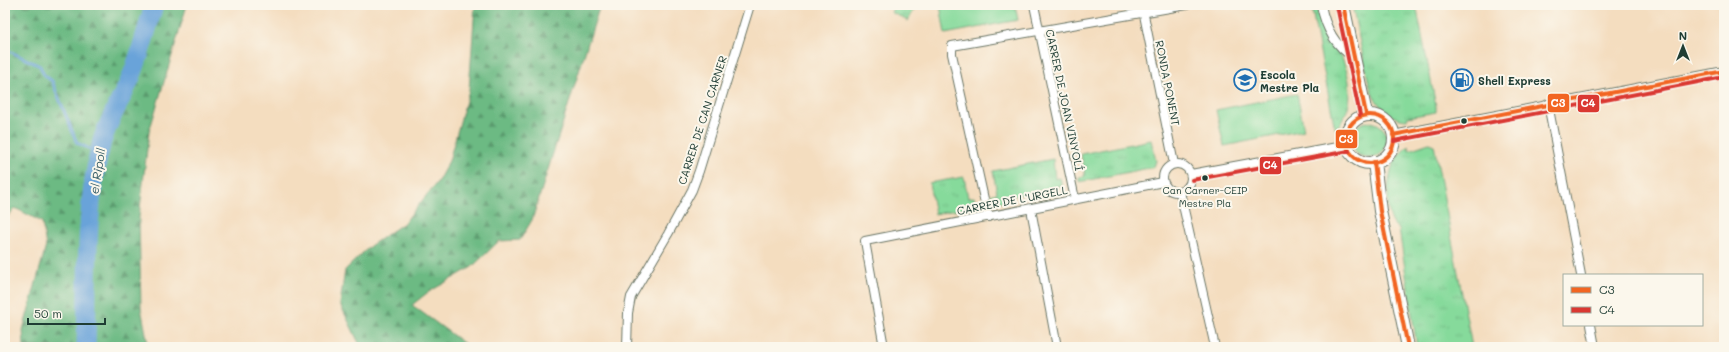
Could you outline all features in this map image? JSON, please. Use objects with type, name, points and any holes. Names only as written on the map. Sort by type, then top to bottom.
[{"type":"street","name":"CARRER DE CAN CARNER","points":[[627,347],[628,313],[631,297],[668,234],[692,190],[700,171],[750,5]]},
{"type":"street","name":"CARRER DE JOAN VINYOLÍ","points":[[1034,5],[1075,199]]},
{"type":"street","points":[[988,217],[952,54],[952,46],[1039,31],[1143,9],[1187,5]]},
{"type":"street","points":[[1321,5],[1330,31],[1345,52],[1353,58]]},
{"type":"street","points":[[1344,5],[1353,58],[1366,114]]},
{"type":"street","name":"RONDA PONENT","points":[[1143,9],[1174,164]]},
{"type":"street","points":[[1394,135],[1724,71]]},
{"type":"street","points":[[1548,104],[1581,274]]},
{"type":"street","points":[[1366,114],[1380,117],[1388,122],[1394,135],[1392,148],[1388,155],[1374,162],[1363,162],[1355,157],[1348,145],[1347,133],[1350,127],[1355,120],[1366,114]]},
{"type":"street","points":[[1191,174],[1348,145]]},
{"type":"street","points":[[1374,162],[1380,211],[1408,347]]},
{"type":"street","points":[[1174,164],[1183,165],[1191,174],[1189,185],[1180,192],[1173,192],[1169,190],[1164,182],[1164,172],[1169,166],[1174,164]]},
{"type":"street","name":"CARRER DE L'URGELL","points":[[884,347],[865,241],[1164,182]]},
{"type":"street","points":[[1180,192],[1215,347]]},
{"type":"street","points":[[1031,209],[1057,347]]},
{"type":"street","points":[[1591,326],[1595,347]]},
{"type":"green space","points":[[5,5],[187,5],[149,132],[139,217],[141,308],[148,344],[141,347],[24,347],[23,330],[46,246],[42,222],[15,208],[5,219]]},
{"type":"green space","points":[[475,5],[600,5],[532,220],[520,240],[499,241],[472,267],[427,293],[412,305],[469,347],[361,347],[340,304],[345,270],[370,246],[404,223],[438,181],[449,161],[469,90]]},
{"type":"green space","points":[[895,5],[904,5],[914,10],[908,21],[891,12]]},
{"type":"green space","points":[[940,5],[1015,5],[1018,20],[945,34]]},
{"type":"green space","points":[[1311,5],[1316,5],[1320,20],[1326,33],[1340,54],[1349,83],[1349,103],[1342,121],[1335,129]]},
{"type":"green space","points":[[1352,5],[1416,5],[1436,112],[1408,117],[1407,120],[1400,119],[1393,117],[1378,103],[1369,84]]},
{"type":"green space","points":[[1297,94],[1304,130],[1224,146],[1216,110]]},
{"type":"green space","points":[[1369,122],[1382,127],[1387,140],[1382,153],[1369,158],[1356,153],[1351,140],[1356,127]]},
{"type":"green space","points":[[1151,140],[1156,161],[1154,167],[1079,182],[1079,177],[1085,176],[1081,154]]},
{"type":"green space","points":[[1429,143],[1434,145],[1472,347],[1417,347],[1399,229],[1390,217],[1388,188],[1394,162],[1398,156],[1408,146],[1409,150]]},
{"type":"green space","points":[[1053,159],[1055,179],[1060,178],[1062,186],[1009,197],[1005,201],[992,203],[990,195],[997,193],[993,171]]},
{"type":"green space","points":[[964,177],[968,198],[974,197],[976,206],[935,214],[929,183]]},
{"type":"waterway","name":"el Ripoll","points":[[86,347],[88,244],[92,192],[96,166],[105,132],[132,75],[154,5]]},
{"type":"waterway","points":[[5,49],[40,66],[44,75],[52,81],[77,143],[99,153]]},
{"type":"transit line","name":"C3","points":[[1343,5],[1366,114]]},
{"type":"transit line","name":"C4","points":[[1337,6],[1360,115]]},
{"type":"transit line","name":"C3","points":[[1393,135],[1724,71]]},
{"type":"transit line","name":"C4","points":[[1394,141],[1724,77]]},
{"type":"transit line","name":"C3","points":[[1370,115],[1379,117],[1387,122],[1392,130],[1394,139],[1392,148],[1387,156],[1379,161],[1370,163],[1361,161],[1353,156],[1348,148],[1346,139],[1348,130],[1353,122],[1361,117],[1370,115]]},
{"type":"transit line","name":"C4","points":[[1192,180],[1349,151]]},
{"type":"transit line","name":"C3","points":[[1374,162],[1380,211],[1408,347]]},
{"type":"place","name":"Escola Mestre Pla","points":[[1245,80]]},
{"type":"place","name":"Shell Express","points":[[1462,80]]},
{"type":"place","name":"Can Carner-CEIP Mestre Pla","points":[[1205,178]]}]
